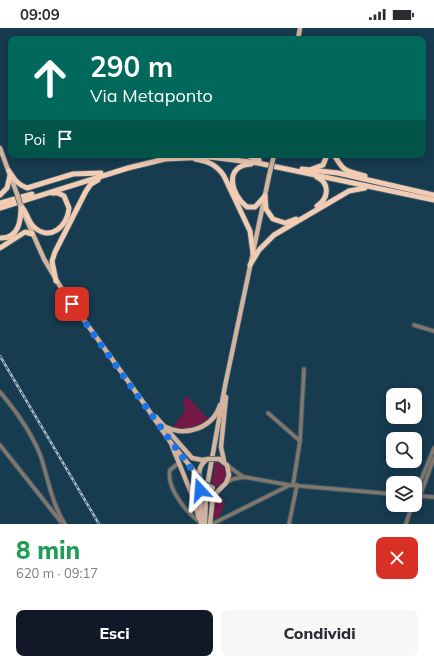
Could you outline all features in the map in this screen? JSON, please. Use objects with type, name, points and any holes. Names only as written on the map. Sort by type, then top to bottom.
[{"type":"highway","points":[[0,204],[132,164],[167,158]]},
{"type":"highway","points":[[0,209],[7,205],[109,174],[168,158]]},
{"type":"highway","points":[[181,158],[204,161],[213,165],[220,171],[250,231],[253,253]]},
{"type":"highway","points":[[220,158],[338,173],[434,195]]},
{"type":"highway","points":[[240,158],[258,162]]},
{"type":"highway","points":[[251,158],[258,162]]},
{"type":"highway","points":[[304,169],[320,167],[325,162],[326,158]]},
{"type":"highway","points":[[336,158],[344,170],[388,185]]},
{"type":"highway","points":[[258,162],[240,166],[233,175],[232,182],[238,198],[247,207],[255,207],[265,196]]},
{"type":"highway","points":[[267,163],[309,174],[434,200]]},
{"type":"highway","points":[[10,173],[16,182],[27,188],[72,174],[101,173]]},
{"type":"highway","points":[[0,195],[6,188],[10,173]]},
{"type":"highway","points":[[56,280],[52,261],[56,248],[87,188],[92,183],[109,174]]},
{"type":"highway","points":[[265,196],[266,209],[272,219],[285,223],[293,221],[319,205],[326,198],[326,185],[321,179],[309,174]]},
{"type":"highway","points":[[250,266],[258,250],[265,242],[274,236],[350,191],[372,187]]},
{"type":"highway","points":[[21,205],[32,225],[38,230],[50,233],[61,228],[66,222],[69,211],[66,198],[55,193],[34,197]]},
{"type":"highway","points":[[0,238],[9,237],[18,230],[21,217],[21,205]]},
{"type":"highway","points":[[0,248],[25,232],[32,234]]},
{"type":"main road","points":[[0,149],[32,234],[56,280],[72,304],[144,402],[171,443],[196,475],[213,488],[224,484]]},
{"type":"main road","points":[[206,524],[206,492],[225,386],[273,158]]},
{"type":"main road","points":[[164,426],[178,432],[186,432],[206,423],[217,413],[225,386]]},
{"type":"main road","points":[[221,460],[226,403],[225,386]]},
{"type":"main road","points":[[144,402],[192,458],[202,460],[221,460],[227,465],[229,475],[224,484],[213,496],[210,517],[211,524]]},
{"type":"main road","points":[[171,443],[192,495],[200,523]]},
{"type":"main road","points":[[200,523],[201,480],[199,473],[201,466],[208,459]]},
{"type":"street","points":[[414,325],[434,331]]},
{"type":"street","points":[[289,524],[300,441],[304,369]]},
{"type":"street","points":[[0,392],[19,416],[34,441],[64,524]]},
{"type":"street","points":[[268,413],[300,441]]},
{"type":"street","points":[[0,445],[64,524]]},
{"type":"street","points":[[422,482],[434,448]]},
{"type":"street","points":[[422,485],[434,458]]},
{"type":"street","points":[[179,463],[170,470],[172,486],[186,510],[200,523]]},
{"type":"street","points":[[227,465],[244,477],[293,485],[386,493]]},
{"type":"street","points":[[224,484],[233,479],[244,477]]},
{"type":"street","points":[[211,524],[293,485]]},
{"type":"street","points":[[422,496],[434,497]]},
{"type":"street","points":[[406,524],[410,512]]},
{"type":"street","points":[[210,517],[214,521],[218,521]]},
{"type":"shaded area","points":[[187,396],[208,419],[193,428],[175,428],[174,426],[186,409],[182,402]]},
{"type":"shaded area","points":[[215,462],[224,465],[228,473],[223,484],[212,486]]},
{"type":"shaded area","points":[[218,494],[224,502],[222,512],[216,519],[213,516],[214,499]]},
{"type":"railway","points":[[0,356],[99,524]]},
{"type":"route","points":[[72,304],[144,402],[171,443],[200,478],[200,490]]}]
